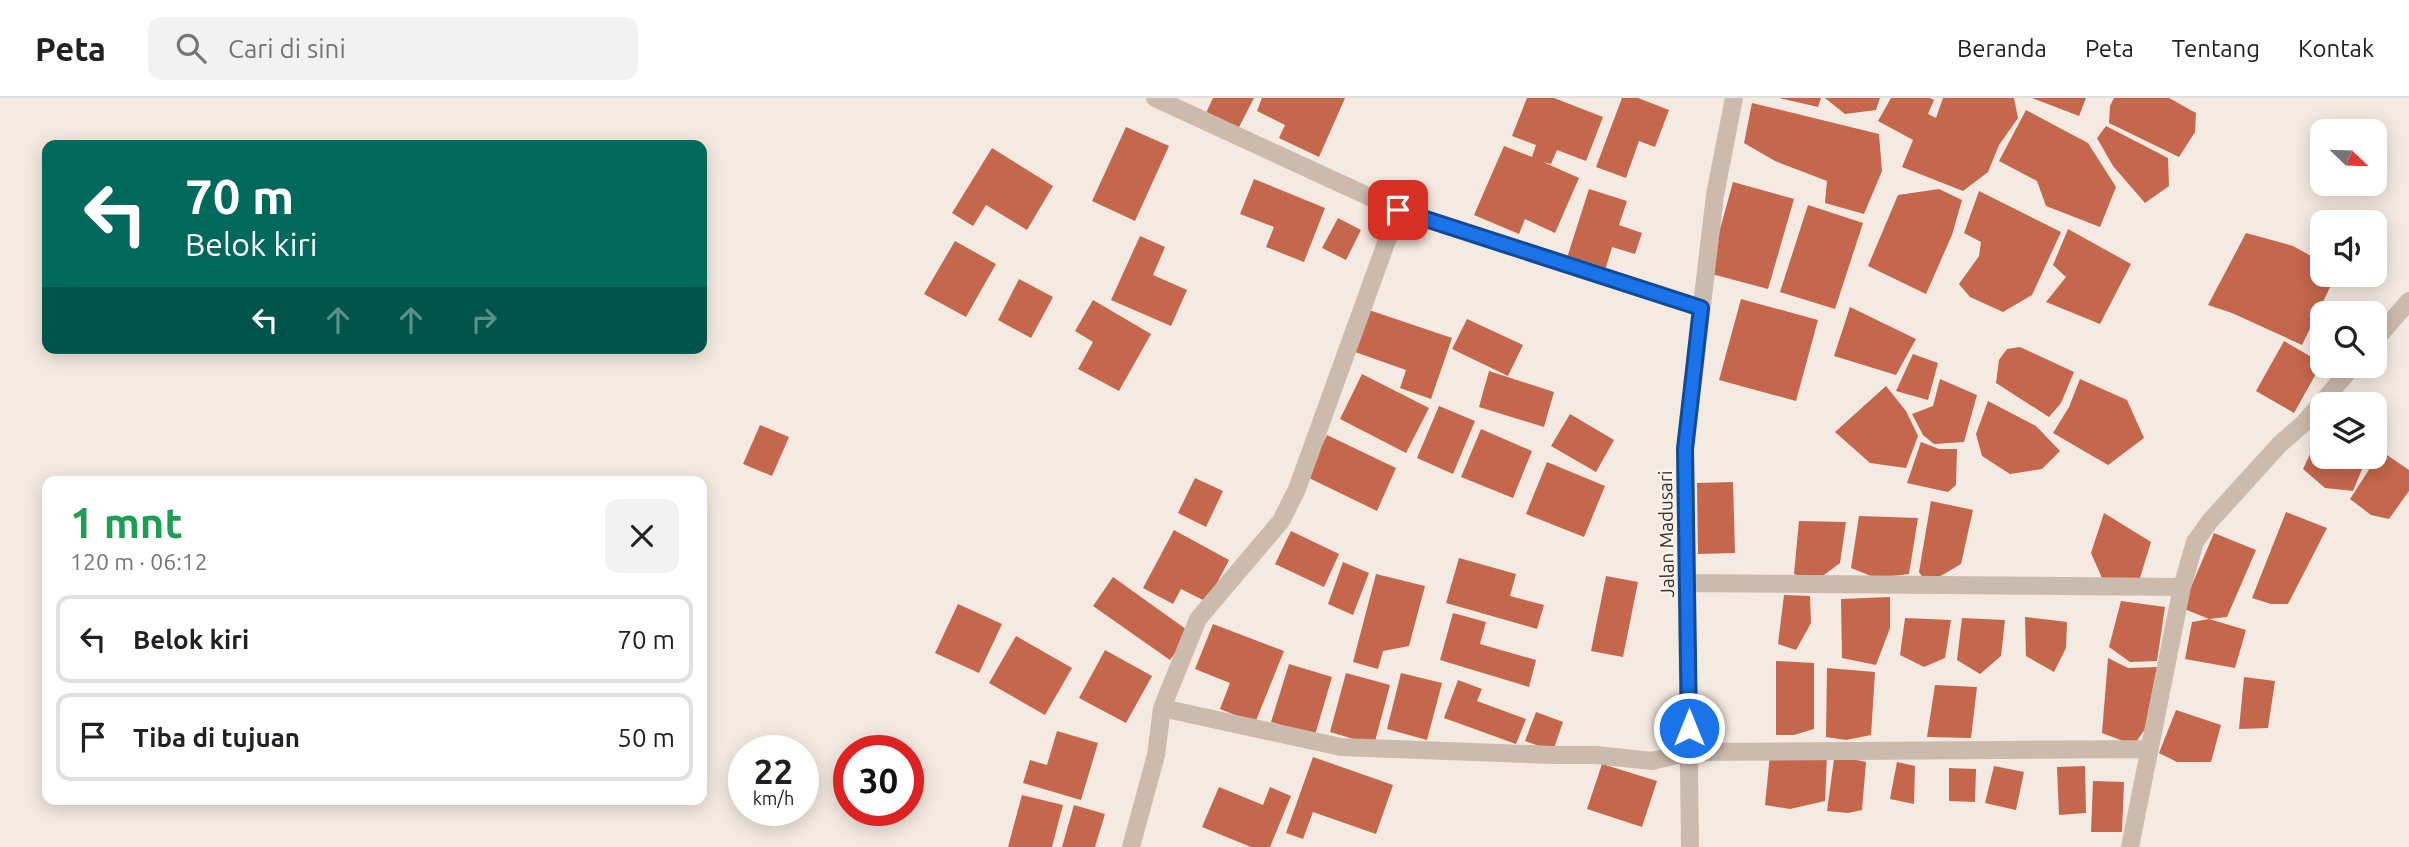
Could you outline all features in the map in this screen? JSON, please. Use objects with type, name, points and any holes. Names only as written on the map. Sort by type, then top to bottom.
[{"type":"street","points":[[1157,98],[1398,210],[1701,308]]},
{"type":"street","name":"Jalan Madusari","points":[[1690,847],[1685,449],[1715,195],[1734,98]]},
{"type":"street","points":[[1132,847],[1156,755],[1162,708],[1198,619],[1281,521],[1297,489],[1398,210]]},
{"type":"street","points":[[2387,327],[2409,301]]},
{"type":"street","points":[[2130,847],[2182,587],[2195,542],[2210,521],[2280,444],[2304,423],[2343,378]]},
{"type":"street","points":[[1688,583],[2182,587]]},
{"type":"street","points":[[1162,708],[1354,748],[1596,755],[1652,761],[1689,752],[2148,749]]},
{"type":"building","points":[[1213,98],[1254,98],[1237,131],[1205,115]]},
{"type":"building","points":[[1262,98],[1345,98],[1319,157],[1279,138],[1285,125],[1257,111]]},
{"type":"building","points":[[1527,98],[1554,98],[1603,117],[1586,161],[1557,150],[1551,164],[1543,162],[1579,178],[1555,233],[1525,219],[1519,234],[1474,215],[1504,146],[1532,157],[1536,145],[1512,136]]},
{"type":"building","points":[[1622,98],[1638,98],[1669,110],[1655,147],[1639,141],[1626,178],[1596,167]]},
{"type":"building","points":[[1779,98],[1821,98],[1818,107]]},
{"type":"building","points":[[1825,98],[1880,98],[1876,110],[1845,114]]},
{"type":"building","points":[[1891,98],[1930,98],[1934,100],[1928,114],[1936,118],[1943,98],[2014,98],[2018,118],[1999,145],[1988,172],[1963,191],[1902,167],[1913,140],[1878,121]]},
{"type":"building","points":[[2032,98],[2086,98],[2079,116]]},
{"type":"building","points":[[2114,98],[2169,98],[2196,113],[2195,132],[2179,157],[2109,123],[2110,106]]},
{"type":"building","points":[[1752,103],[1879,134],[1882,171],[1864,214],[1825,203],[1827,181],[1775,161],[1744,143]]},
{"type":"building","points":[[2026,110],[2088,143],[2116,187],[2100,227],[2046,206],[2037,181],[1999,161]]},
{"type":"building","points":[[2106,126],[2168,158],[2169,186],[2145,203],[2113,166],[2097,138]]},
{"type":"building","points":[[1126,127],[1169,146],[1135,221],[1092,201]]},
{"type":"building","points":[[992,148],[1053,186],[1027,230],[986,205],[973,226],[952,213]]},
{"type":"building","points":[[1254,179],[1325,208],[1304,262],[1266,247],[1274,227],[1240,214]]},
{"type":"building","points":[[1733,182],[1794,199],[1768,289],[1708,273]]},
{"type":"building","points":[[1589,189],[1627,201],[1619,225],[1642,233],[1635,254],[1612,247],[1604,274],[1566,261]]},
{"type":"building","points":[[1939,189],[1962,200],[1952,235],[1926,294],[1868,266],[1898,195]]},
{"type":"building","points":[[1979,191],[2061,232],[2032,295],[2003,312],[1970,297],[1959,284],[1979,256],[1981,242],[1964,233]]},
{"type":"building","points":[[1808,205],[1863,223],[1835,309],[1780,292]]},
{"type":"building","points":[[1338,218],[1361,230],[1346,260],[1322,248]]},
{"type":"building","points":[[2068,229],[2131,264],[2100,324],[2046,302],[2066,277],[2053,265]]},
{"type":"building","points":[[2246,233],[2293,246],[2310,255],[2310,287],[2330,287],[2323,301],[2310,301],[2310,329],[2302,345],[2208,305]]},
{"type":"building","points":[[1140,236],[1165,247],[1153,275],[1187,290],[1171,326],[1111,300]]},
{"type":"building","points":[[955,241],[996,264],[966,317],[924,294]]},
{"type":"building","points":[[1019,279],[1053,297],[1031,338],[998,320]]},
{"type":"building","points":[[1741,299],[1818,320],[1796,401],[1719,380]]},
{"type":"building","points":[[1093,300],[1151,334],[1119,391],[1078,369],[1093,342],[1075,331]]},
{"type":"building","points":[[1850,307],[1916,339],[1896,375],[1834,356]]},
{"type":"building","points":[[1366,309],[1452,338],[1431,399],[1400,388],[1406,370],[1352,351]]},
{"type":"building","points":[[1467,319],[1523,345],[1508,376],[1452,349]]},
{"type":"building","points":[[2284,341],[2310,356],[2310,378],[2314,378],[2294,413],[2256,391]]},
{"type":"building","points":[[2020,347],[2074,372],[2061,403],[2049,417],[1996,383],[1999,360],[2007,349]]},
{"type":"building","points":[[1913,354],[1938,363],[1928,400],[1896,391]]},
{"type":"building","points":[[1489,371],[1554,392],[1544,427],[1479,407]]},
{"type":"building","points":[[1362,374],[1429,408],[1406,453],[1340,419]]},
{"type":"building","points":[[1940,379],[1977,395],[1964,442],[1934,444],[1923,435],[1912,414],[1933,406]]},
{"type":"building","points":[[2080,379],[2127,400],[2144,438],[2108,465],[2053,433],[2069,407]]},
{"type":"building","points":[[1886,386],[1906,411],[1918,436],[1906,468],[1870,463],[1835,432]]},
{"type":"building","points":[[1988,401],[2036,426],[2060,451],[2042,469],[2010,474],[1982,456],[1976,434]]},
{"type":"building","points":[[1439,406],[1475,421],[1453,474],[1417,458]]},
{"type":"building","points":[[1570,414],[1614,440],[1596,472],[1551,446]]},
{"type":"building","points":[[760,425],[789,437],[772,476],[743,464]]},
{"type":"building","points":[[1481,429],[1532,451],[1513,498],[1461,477]]},
{"type":"building","points":[[1327,435],[1396,468],[1377,511],[1307,477]]},
{"type":"building","points":[[1921,442],[1939,449],[1957,449],[1956,485],[1948,492],[1907,483]]},
{"type":"building","points":[[2310,454],[2310,469],[2362,469],[2353,491],[2325,488],[2303,469]]},
{"type":"building","points":[[2387,455],[2409,470],[2409,491],[2389,519],[2371,515],[2350,499],[2369,469],[2387,469]]},
{"type":"building","points":[[1547,462],[1605,486],[1584,537],[1526,514]]},
{"type":"building","points":[[1195,478],[1223,491],[1206,527],[1178,513]]},
{"type":"building","points":[[1733,482],[1735,553],[1698,554],[1697,483]]},
{"type":"building","points":[[1931,501],[1973,510],[1961,564],[1927,584],[1919,572]]},
{"type":"building","points":[[2286,512],[2327,528],[2288,604],[2271,604],[2252,598]]},
{"type":"building","points":[[2104,513],[2151,542],[2139,581],[2102,578],[2091,553]]},
{"type":"building","points":[[1859,516],[1918,518],[1909,574],[1876,578],[1851,568]]},
{"type":"building","points":[[1799,521],[1846,522],[1840,563],[1816,581],[1794,574]]},
{"type":"building","points":[[1174,530],[1229,560],[1207,602],[1181,589],[1173,604],[1143,588]]},
{"type":"building","points":[[1291,531],[1339,554],[1324,587],[1275,564]]},
{"type":"building","points":[[2214,533],[2256,550],[2227,617],[2209,619],[2182,608]]},
{"type":"building","points":[[1459,558],[1516,574],[1510,596],[1544,605],[1537,629],[1446,603]]},
{"type":"building","points":[[1343,562],[1369,573],[1353,615],[1328,604]]},
{"type":"building","points":[[1376,574],[1425,586],[1409,646],[1383,651],[1378,669],[1353,662]]},
{"type":"building","points":[[1606,576],[1638,582],[1623,657],[1591,651]]},
{"type":"building","points":[[1113,577],[1190,632],[1170,660],[1093,606]]},
{"type":"building","points":[[1784,595],[1810,596],[1811,623],[1796,650],[1778,644]]},
{"type":"building","points":[[1890,597],[1890,628],[1876,665],[1842,658],[1841,599]]},
{"type":"building","points":[[2121,601],[2165,607],[2157,661],[2130,662],[2109,647]]},
{"type":"building","points":[[958,604],[1002,624],[979,673],[935,653]]},
{"type":"building","points":[[1453,613],[1486,622],[1480,644],[1536,660],[1529,687],[1440,660]]},
{"type":"building","points":[[2025,617],[2067,622],[2066,648],[2054,672],[2026,656]]},
{"type":"building","points":[[1905,618],[1951,620],[1945,658],[1924,667],[1900,655]]},
{"type":"building","points":[[1962,618],[2005,620],[2001,656],[1980,674],[1957,660]]},
{"type":"building","points":[[2209,619],[2246,630],[2235,668],[2185,659],[2192,622]]},
{"type":"building","points":[[1213,624],[1284,651],[1255,723],[1220,709],[1230,683],[1195,669]]},
{"type":"building","points":[[1016,636],[1072,668],[1045,715],[989,683]]},
{"type":"building","points":[[1105,650],[1152,676],[1126,723],[1079,698]]},
{"type":"building","points":[[2108,658],[2128,668],[2157,667],[2145,729],[2134,745],[2102,733]]},
{"type":"building","points":[[1776,661],[1814,663],[1814,729],[1794,735],[1776,735]]},
{"type":"building","points":[[1289,664],[1332,677],[1315,735],[1271,722]]},
{"type":"building","points":[[1827,668],[1875,672],[1871,735],[1846,740],[1826,737]]},
{"type":"building","points":[[1346,673],[1390,685],[1374,745],[1330,732]]},
{"type":"building","points":[[1401,673],[1442,683],[1427,740],[1387,729]]},
{"type":"building","points":[[2244,677],[2275,681],[2268,728],[2239,729]]},
{"type":"building","points":[[1458,680],[1482,689],[1477,701],[1526,719],[1516,744],[1444,718]]},
{"type":"building","points":[[1935,685],[1977,687],[1971,738],[1927,737]]},
{"type":"building","points":[[2176,710],[2221,725],[2211,762],[2177,762],[2159,753]]},
{"type":"building","points":[[1536,712],[1563,722],[1553,751],[1525,741]]},
{"type":"building","points":[[1057,731],[1098,743],[1081,800],[1023,783],[1030,760],[1047,765]]},
{"type":"building","points":[[1770,754],[1827,754],[1825,801],[1790,809],[1765,805]]},
{"type":"building","points":[[1313,757],[1393,785],[1376,834],[1313,812],[1303,839],[1286,833]]},
{"type":"building","points":[[1834,759],[1866,762],[1862,810],[1848,813],[1827,811]]},
{"type":"building","points":[[1897,762],[1915,766],[1914,804],[1890,799]]},
{"type":"building","points":[[1602,764],[1657,781],[1642,827],[1587,809]]},
{"type":"building","points":[[1994,766],[2024,772],[2016,810],[1985,803]]},
{"type":"building","points":[[2085,766],[2086,813],[2059,815],[2057,767]]},
{"type":"building","points":[[1949,768],[1976,769],[1975,802],[1949,801]]},
{"type":"building","points":[[2093,781],[2124,782],[2122,832],[2091,832]]},
{"type":"building","points":[[1219,787],[1263,805],[1270,787],[1291,796],[1270,847],[1251,847],[1202,827]]},
{"type":"building","points":[[1022,795],[1063,805],[1052,847],[1008,847]]},
{"type":"building","points":[[1074,805],[1105,814],[1095,847],[1062,847]]},
{"type":"route","points":[[1398,210],[1701,308],[1685,449],[1689,728]]}]
